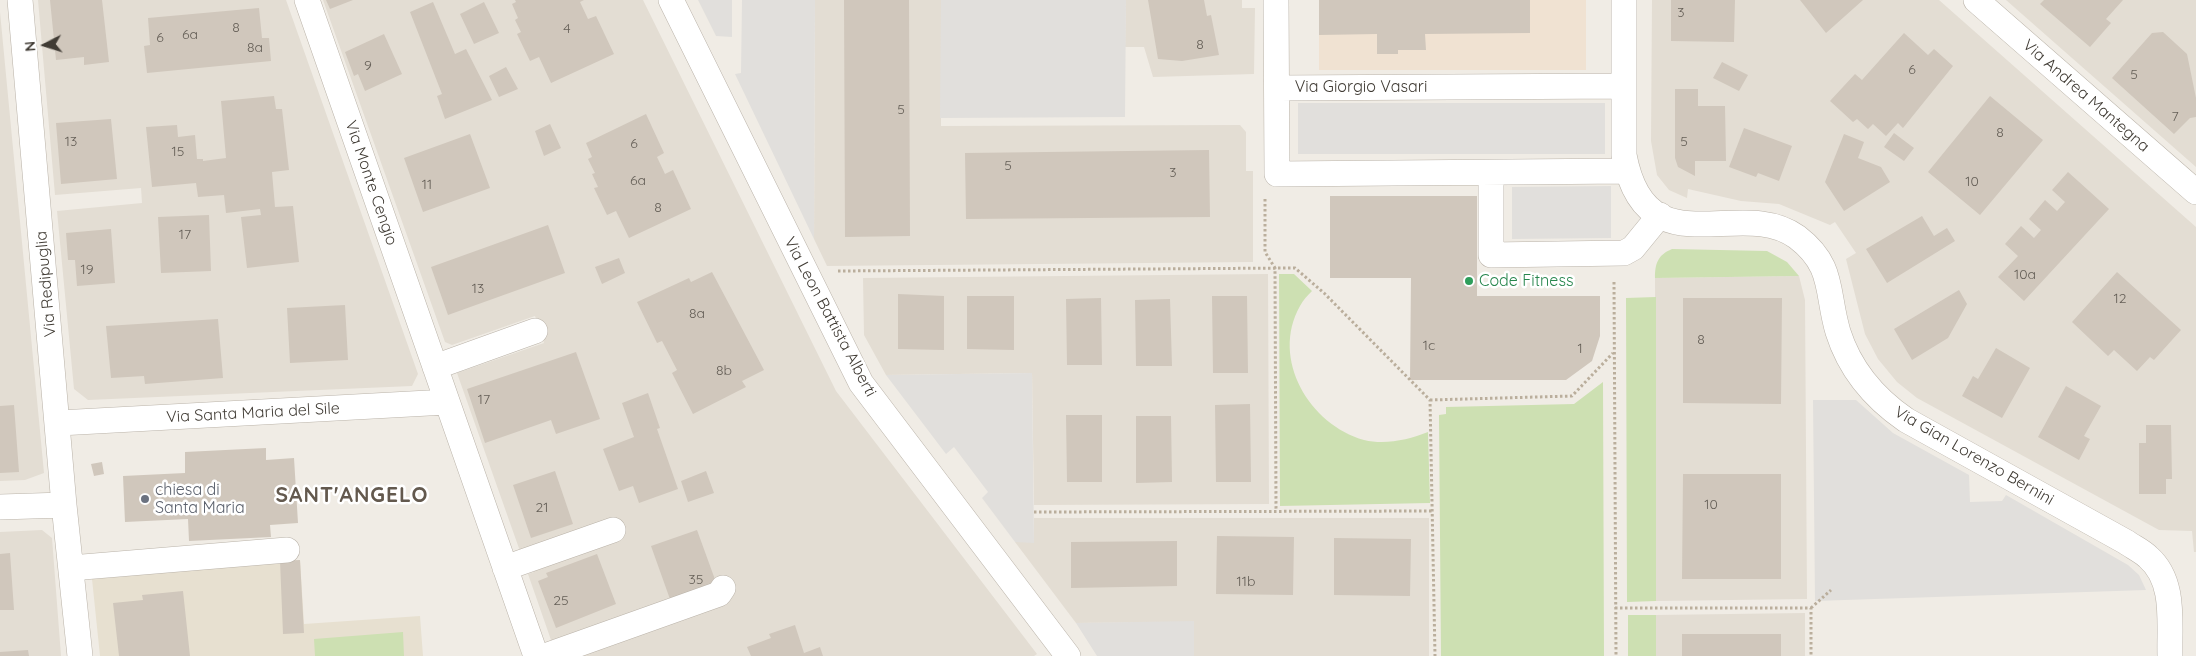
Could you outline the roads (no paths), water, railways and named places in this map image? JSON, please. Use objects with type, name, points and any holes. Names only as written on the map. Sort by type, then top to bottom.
[{"type":"street","name":"Via Redipuglia","points":[[20,0],[59,423],[64,505],[80,656]]},
{"type":"street","name":"Via Monte Cengio","points":[[307,0],[536,656]]},
{"type":"street","name":"Via Leon Battista Alberti","points":[[670,0],[861,383],[1068,656]]},
{"type":"street","points":[[1276,0],[1278,88]]},
{"type":"street","name":"Via Gian Lorenzo Bernini","points":[[1624,0],[1623,137],[1627,171],[1639,196],[1660,216],[1682,224],[1771,226],[1796,237],[1823,265],[1830,289],[1838,333],[1857,373],[1878,400],[1906,420],[2126,542],[2148,557],[2160,570],[2167,588],[2170,656]]},
{"type":"street","name":"Via Andrea Mantegna","points":[[1976,0],[2196,192]]},
{"type":"street","name":"Via Giorgio Vasari","points":[[1491,174],[1277,174],[1278,88],[1624,86]]},
{"type":"street","points":[[1627,171],[1491,174],[1491,255],[1624,253],[1633,248],[1660,216]]},
{"type":"street","points":[[435,367],[535,331]]},
{"type":"street","name":"Via Santa Maria del Sile","points":[[59,423],[447,402]]},
{"type":"street","points":[[0,507],[64,505]]},
{"type":"street","points":[[505,568],[614,530]]},
{"type":"street","points":[[71,568],[287,550]]},
{"type":"street","points":[[545,656],[719,594],[723,588]]},
{"type":"place","name":"Code Fitness","points":[[1469,281]]},
{"type":"place","name":"chiesa di Santa Maria","points":[[145,499]]},
{"type":"district","name":"SANT'ANGELO","points":[[352,496]]}]
